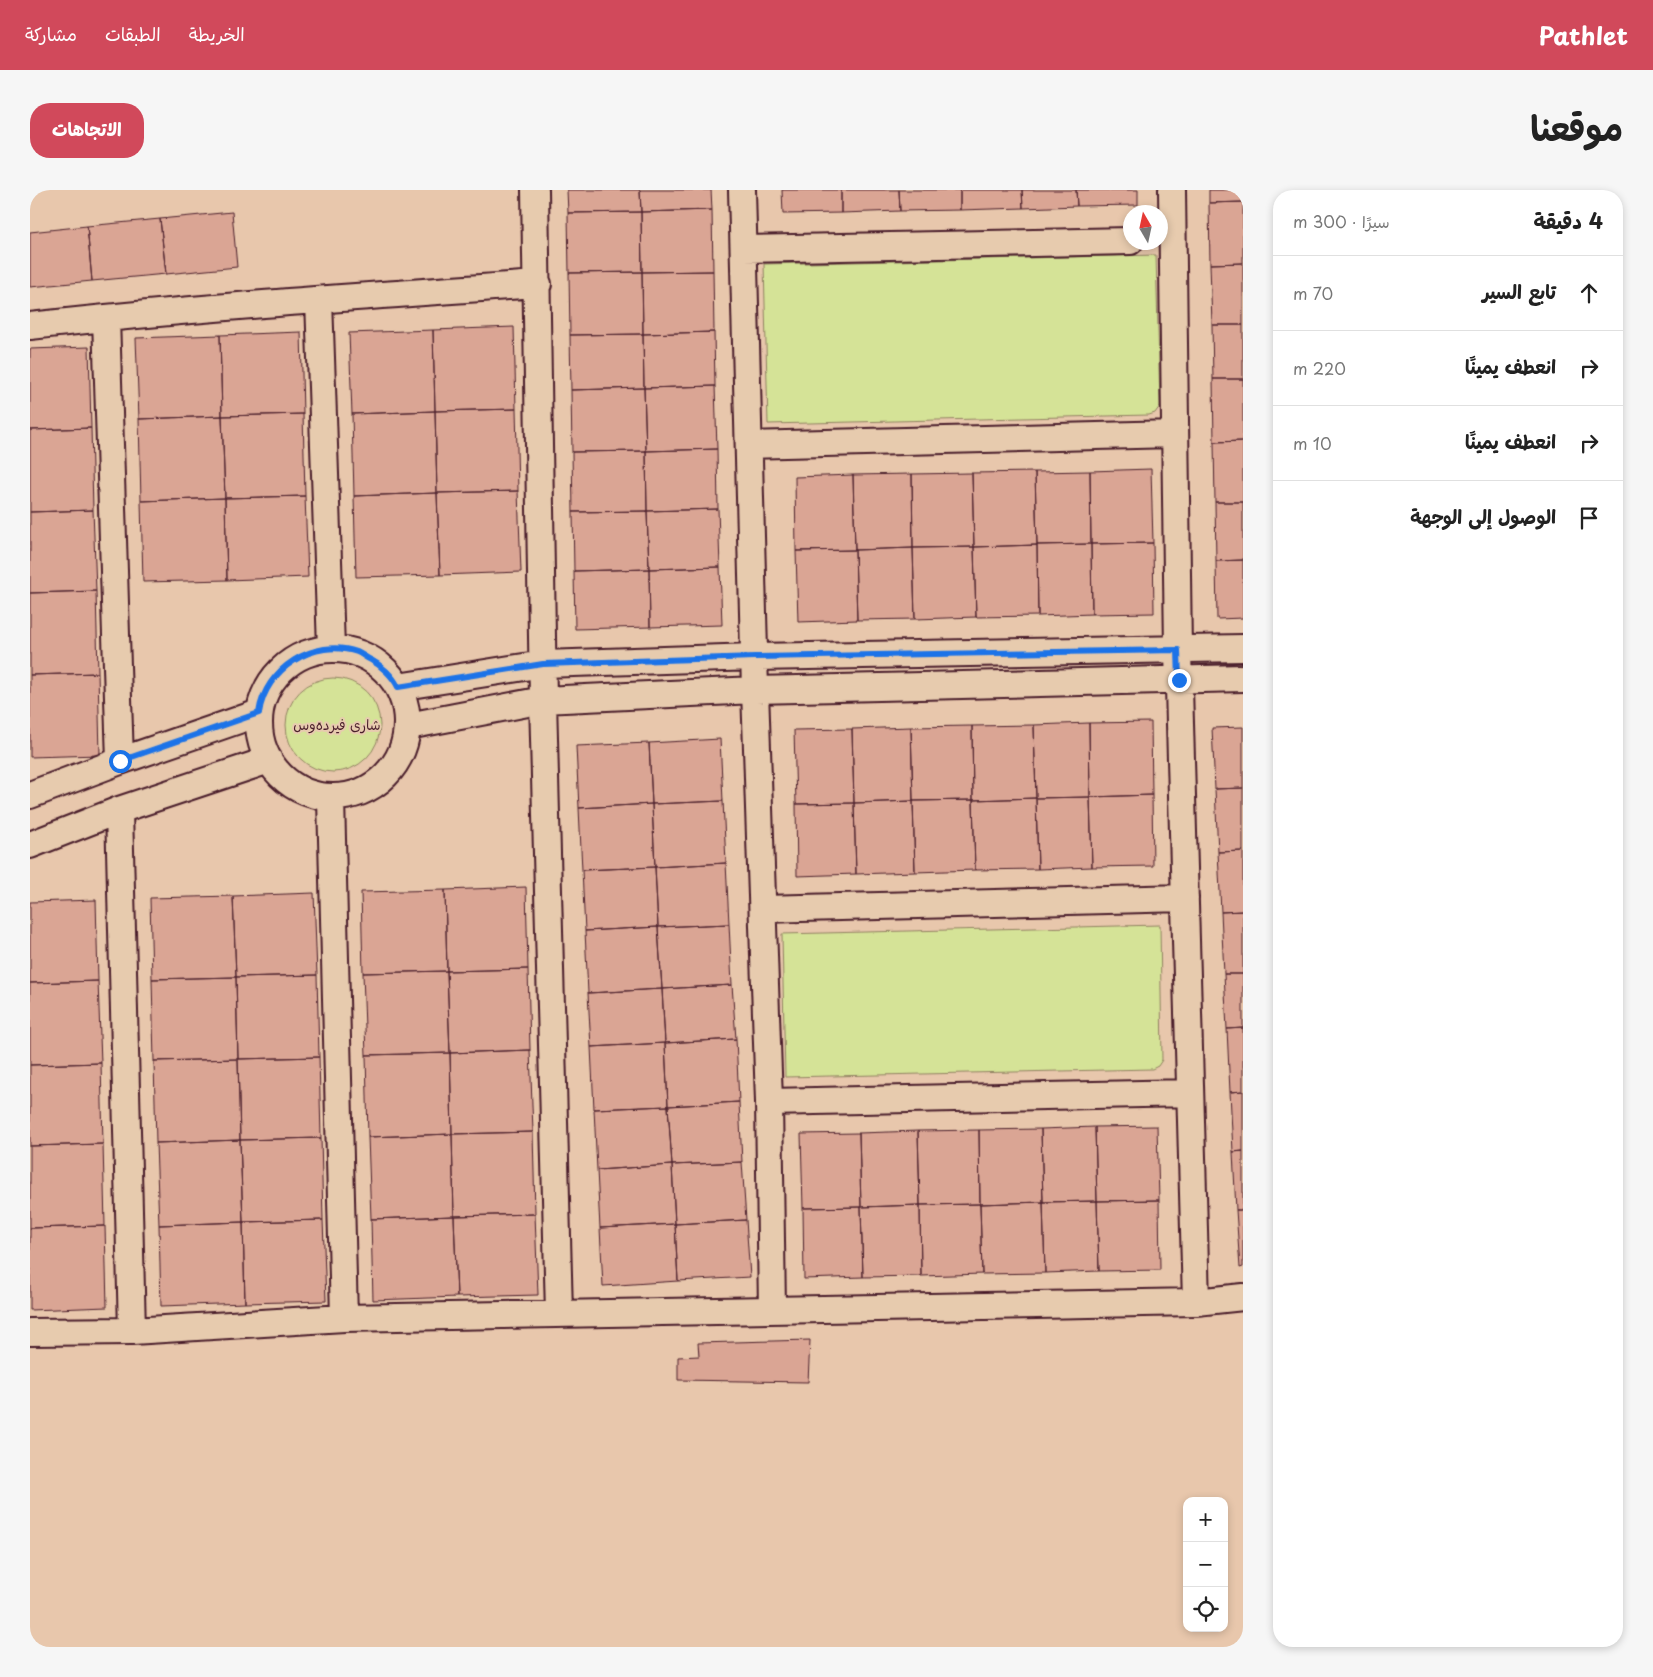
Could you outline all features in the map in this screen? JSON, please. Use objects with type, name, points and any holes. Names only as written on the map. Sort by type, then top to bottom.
[{"type":"street","points":[[535,190],[538,284],[543,700],[559,1313]]},
{"type":"street","points":[[742,190],[755,690],[769,1102],[772,1310]]},
{"type":"street","points":[[1168,230],[1172,190]]},
{"type":"street","points":[[745,249],[1123,241]]},
{"type":"street","points":[[1167,250],[1174,434],[1196,1302]]},
{"type":"street","points":[[30,326],[319,300],[538,284]]},
{"type":"street","points":[[319,300],[331,648]]},
{"type":"street","points":[[106,318],[120,761]]},
{"type":"street","points":[[749,445],[1174,434]]},
{"type":"street","points":[[331,648],[356,652],[379,664],[398,687],[406,706],[408,726],[400,756],[385,776],[365,791],[331,799],[315,796],[293,787],[275,771],[262,750],[258,727],[260,703],[270,682],[287,664],[308,653],[331,648]]},
{"type":"street","points":[[398,687],[543,664],[755,657],[1243,648]]},
{"type":"street","points":[[408,726],[543,700],[755,690],[1243,678]]},
{"type":"street","points":[[30,795],[120,761],[259,713]]},
{"type":"street","points":[[30,844],[119,810],[269,760]]},
{"type":"street","points":[[331,799],[344,1318]]},
{"type":"street","points":[[119,810],[132,1331]]},
{"type":"street","points":[[763,909],[1185,898]]},
{"type":"street","points":[[769,1102],[1190,1092]]},
{"type":"street","points":[[30,1332],[132,1331],[344,1318],[1196,1302],[1243,1297]]},
{"type":"green space","points":[[1156,255],[1160,406],[1155,413],[1149,415],[768,424],[764,264]]},
{"type":"green space","points":[[333,678],[351,682],[366,692],[376,707],[380,725],[376,743],[366,758],[351,768],[333,772],[315,768],[300,758],[290,743],[286,725],[290,707],[300,692],[315,682]]},
{"type":"green space","points":[[1160,925],[1162,1060],[1158,1066],[1152,1069],[785,1077],[782,934]]},
{"type":"building","points":[[567,190],[640,190],[641,212],[568,213]]},
{"type":"building","points":[[640,190],[711,190],[712,210],[641,212]]},
{"type":"building","points":[[782,190],[841,190],[841,213],[783,214]]},
{"type":"building","points":[[841,190],[899,190],[900,211],[841,213]]},
{"type":"building","points":[[899,190],[960,190],[960,210],[900,211]]},
{"type":"building","points":[[960,190],[1022,190],[1023,208],[960,210]]},
{"type":"building","points":[[1022,190],[1076,190],[1077,206],[1023,208]]},
{"type":"building","points":[[1076,190],[1138,190],[1138,205],[1077,206]]},
{"type":"building","points":[[1209,190],[1243,190],[1243,202],[1209,203]]},
{"type":"building","points":[[1243,202],[1243,263],[1210,264],[1209,203]]},
{"type":"building","points":[[712,210],[713,271],[642,272],[641,212]]},
{"type":"building","points":[[232,212],[237,267],[166,274],[160,219]]},
{"type":"building","points":[[641,212],[642,272],[569,273],[568,213]]},
{"type":"building","points":[[160,219],[166,274],[92,281],[87,226]]},
{"type":"building","points":[[87,226],[92,281],[30,287],[30,232]]},
{"type":"building","points":[[1243,263],[1243,325],[1212,325],[1210,264]]},
{"type":"building","points":[[713,271],[714,332],[643,334],[642,272]]},
{"type":"building","points":[[642,272],[643,334],[570,335],[569,273]]},
{"type":"building","points":[[1212,325],[1243,325],[1243,379],[1213,379]]},
{"type":"building","points":[[514,327],[516,409],[435,411],[433,330]]},
{"type":"building","points":[[433,330],[435,411],[352,414],[349,333]]},
{"type":"building","points":[[301,332],[303,414],[222,416],[220,335]]},
{"type":"building","points":[[714,332],[715,386],[644,388],[643,334]]},
{"type":"building","points":[[643,334],[644,388],[571,390],[570,335]]},
{"type":"building","points":[[220,335],[222,416],[139,419],[136,338]]},
{"type":"building","points":[[89,347],[91,428],[30,430],[30,349]]},
{"type":"building","points":[[1213,379],[1243,379],[1243,441],[1214,442]]},
{"type":"building","points":[[715,386],[717,449],[646,451],[644,388]]},
{"type":"building","points":[[644,388],[646,451],[572,452],[571,390]]},
{"type":"building","points":[[516,409],[518,491],[437,493],[435,411]]},
{"type":"building","points":[[435,411],[437,493],[354,496],[352,414]]},
{"type":"building","points":[[303,414],[305,496],[225,498],[222,416]]},
{"type":"building","points":[[222,416],[225,498],[141,501],[139,419]]},
{"type":"building","points":[[91,428],[93,510],[30,512],[30,430]]},
{"type":"building","points":[[1243,441],[1243,502],[1215,502],[1214,442]]},
{"type":"building","points":[[717,449],[718,509],[647,511],[646,451]]},
{"type":"building","points":[[646,451],[647,511],[573,512],[572,452]]},
{"type":"building","points":[[1151,469],[1153,543],[1091,544],[1090,471]]},
{"type":"building","points":[[1090,471],[1091,544],[1037,545],[1035,472]]},
{"type":"building","points":[[1035,472],[1037,545],[974,547],[972,473]]},
{"type":"building","points":[[972,473],[974,547],[913,548],[912,474]]},
{"type":"building","points":[[912,474],[913,548],[855,550],[853,475]]},
{"type":"building","points":[[853,475],[855,550],[796,551],[795,477]]},
{"type":"building","points":[[518,491],[521,572],[440,575],[437,493]]},
{"type":"building","points":[[437,493],[440,575],[356,577],[354,496]]},
{"type":"building","points":[[305,496],[308,577],[227,580],[225,498]]},
{"type":"building","points":[[225,498],[227,580],[143,582],[141,501]]},
{"type":"building","points":[[1215,502],[1243,502],[1243,560],[1216,561]]},
{"type":"building","points":[[718,509],[720,567],[649,569],[647,511]]},
{"type":"building","points":[[93,510],[96,591],[30,593],[30,512]]},
{"type":"building","points":[[647,511],[649,569],[574,571],[573,512]]},
{"type":"building","points":[[1153,543],[1154,613],[1092,614],[1091,544]]},
{"type":"building","points":[[1091,544],[1092,614],[1038,616],[1037,545]]},
{"type":"building","points":[[1037,545],[1038,616],[976,617],[974,547]]},
{"type":"building","points":[[974,547],[976,617],[915,619],[913,548]]},
{"type":"building","points":[[913,548],[915,619],[857,620],[855,550]]},
{"type":"building","points":[[855,550],[857,620],[798,622],[796,551]]},
{"type":"building","points":[[1243,560],[1243,618],[1217,619],[1216,561]]},
{"type":"building","points":[[720,567],[722,625],[650,627],[649,569]]},
{"type":"building","points":[[649,569],[650,627],[575,629],[574,571]]},
{"type":"building","points":[[96,591],[98,673],[30,675],[30,593]]},
{"type":"building","points":[[98,673],[100,755],[30,757],[30,675]]},
{"type":"building","points":[[1151,722],[1152,795],[1090,797],[1089,723]]},
{"type":"building","points":[[1089,723],[1090,797],[1036,798],[1034,725]]},
{"type":"building","points":[[1034,725],[1036,798],[973,800],[972,726]]},
{"type":"building","points":[[972,726],[973,800],[913,801],[911,727]]},
{"type":"building","points":[[911,727],[913,801],[854,803],[852,729]]},
{"type":"building","points":[[1243,727],[1243,788],[1215,789],[1212,728]]},
{"type":"building","points":[[852,729],[854,803],[796,804],[794,730]]},
{"type":"building","points":[[720,739],[723,801],[652,804],[649,743]]},
{"type":"building","points":[[649,743],[652,804],[579,808],[576,746]]},
{"type":"building","points":[[1243,788],[1243,851],[1218,852],[1215,789]]},
{"type":"building","points":[[1152,795],[1153,866],[1092,867],[1090,797]]},
{"type":"building","points":[[1090,797],[1092,867],[1038,869],[1036,798]]},
{"type":"building","points":[[1036,798],[1038,869],[975,870],[973,800]]},
{"type":"building","points":[[973,800],[975,870],[915,872],[913,801]]},
{"type":"building","points":[[723,801],[726,863],[655,867],[652,804]]},
{"type":"building","points":[[913,801],[915,872],[856,874],[854,803]]},
{"type":"building","points":[[854,803],[856,874],[797,876],[796,804]]},
{"type":"building","points":[[652,804],[655,867],[582,870],[579,808]]},
{"type":"building","points":[[1243,851],[1243,911],[1221,912],[1218,852]]},
{"type":"building","points":[[726,863],[729,924],[658,927],[655,867]]},
{"type":"building","points":[[655,867],[658,927],[585,931],[582,870]]},
{"type":"building","points":[[526,887],[528,969],[447,971],[445,890]]},
{"type":"building","points":[[445,890],[447,971],[363,973],[361,892]]},
{"type":"building","points":[[314,893],[317,975],[236,977],[233,896]]},
{"type":"building","points":[[233,896],[236,977],[152,979],[150,898]]},
{"type":"building","points":[[96,900],[98,981],[30,983],[30,902]]},
{"type":"building","points":[[1243,911],[1243,974],[1224,974],[1221,912]]},
{"type":"building","points":[[729,924],[732,985],[662,989],[658,927]]},
{"type":"building","points":[[658,927],[662,989],[588,993],[585,931]]},
{"type":"building","points":[[528,969],[530,1050],[450,1053],[447,971]]},
{"type":"building","points":[[447,971],[450,1053],[366,1055],[363,973]]},
{"type":"building","points":[[1224,974],[1243,974],[1243,1028],[1227,1029]]},
{"type":"building","points":[[317,975],[319,1057],[238,1059],[236,977]]},
{"type":"building","points":[[236,977],[238,1059],[154,1061],[152,979]]},
{"type":"building","points":[[98,981],[101,1063],[30,1065],[30,983]]},
{"type":"building","points":[[732,985],[736,1039],[665,1043],[662,989]]},
{"type":"building","points":[[662,989],[665,1043],[591,1047],[588,993]]},
{"type":"building","points":[[1243,1028],[1243,1091],[1230,1092],[1227,1029]]},
{"type":"building","points":[[736,1039],[739,1102],[668,1106],[665,1043]]},
{"type":"building","points":[[665,1043],[668,1106],[594,1109],[591,1047]]},
{"type":"building","points":[[530,1050],[533,1132],[452,1134],[450,1053]]},
{"type":"building","points":[[450,1053],[452,1134],[368,1137],[366,1055]]},
{"type":"building","points":[[319,1057],[321,1138],[240,1140],[238,1059]]},
{"type":"building","points":[[238,1059],[240,1140],[156,1143],[154,1061]]},
{"type":"building","points":[[101,1063],[103,1144],[30,1146],[30,1065]]},
{"type":"building","points":[[1243,1091],[1243,1151],[1233,1152],[1230,1092]]},
{"type":"building","points":[[739,1102],[742,1162],[672,1165],[668,1106]]},
{"type":"building","points":[[668,1106],[672,1165],[597,1170],[594,1109]]},
{"type":"building","points":[[1157,1126],[1159,1200],[1097,1201],[1095,1127]]},
{"type":"building","points":[[1095,1127],[1097,1201],[1043,1202],[1041,1129]]},
{"type":"building","points":[[1041,1129],[1043,1202],[980,1204],[979,1130]]},
{"type":"building","points":[[979,1130],[980,1204],[920,1205],[918,1131]]},
{"type":"building","points":[[918,1131],[920,1205],[861,1207],[859,1133]]},
{"type":"building","points":[[533,1132],[535,1214],[454,1216],[452,1134]]},
{"type":"building","points":[[859,1133],[861,1207],[803,1208],[801,1134]]},
{"type":"building","points":[[452,1134],[454,1216],[371,1219],[368,1137]]},
{"type":"building","points":[[321,1138],[323,1220],[243,1222],[240,1140]]},
{"type":"building","points":[[240,1140],[243,1222],[159,1225],[156,1143]]},
{"type":"building","points":[[103,1144],[105,1226],[30,1228],[30,1146]]},
{"type":"building","points":[[1243,1151],[1243,1210],[1236,1210],[1233,1152]]},
{"type":"building","points":[[742,1162],[746,1220],[675,1224],[672,1165]]},
{"type":"building","points":[[672,1165],[675,1224],[600,1228],[597,1170]]},
{"type":"building","points":[[1159,1200],[1160,1270],[1099,1271],[1097,1201]]},
{"type":"building","points":[[1097,1201],[1099,1271],[1045,1273],[1043,1202]]},
{"type":"building","points":[[1043,1202],[1045,1273],[982,1274],[980,1204]]},
{"type":"building","points":[[980,1204],[982,1274],[921,1276],[920,1205]]},
{"type":"building","points":[[920,1205],[921,1276],[863,1277],[861,1207]]},
{"type":"building","points":[[861,1207],[863,1277],[804,1279],[803,1208]]},
{"type":"building","points":[[1236,1210],[1243,1210],[1243,1267],[1240,1268]]},
{"type":"building","points":[[535,1214],[538,1295],[457,1297],[454,1216]]},
{"type":"building","points":[[454,1216],[457,1297],[373,1300],[371,1219]]},
{"type":"building","points":[[323,1220],[326,1301],[245,1303],[243,1222]]},
{"type":"building","points":[[746,1220],[750,1277],[678,1281],[675,1224]]},
{"type":"building","points":[[243,1222],[245,1303],[161,1306],[159,1225]]},
{"type":"building","points":[[675,1224],[678,1281],[603,1286],[600,1228]]},
{"type":"building","points":[[105,1226],[107,1307],[30,1310],[30,1228]]},
{"type":"building","points":[[810,1340],[808,1382],[678,1380],[678,1357],[699,1356],[698,1343]]},
{"type":"district","name":"شاری فیردەوس","points":[[337,724]]},
{"type":"route","points":[[120,761],[259,713],[260,703],[270,682],[287,664],[308,653],[331,648],[356,652],[379,664],[398,687],[543,664],[755,657],[1178,650],[1179,680]]}]
